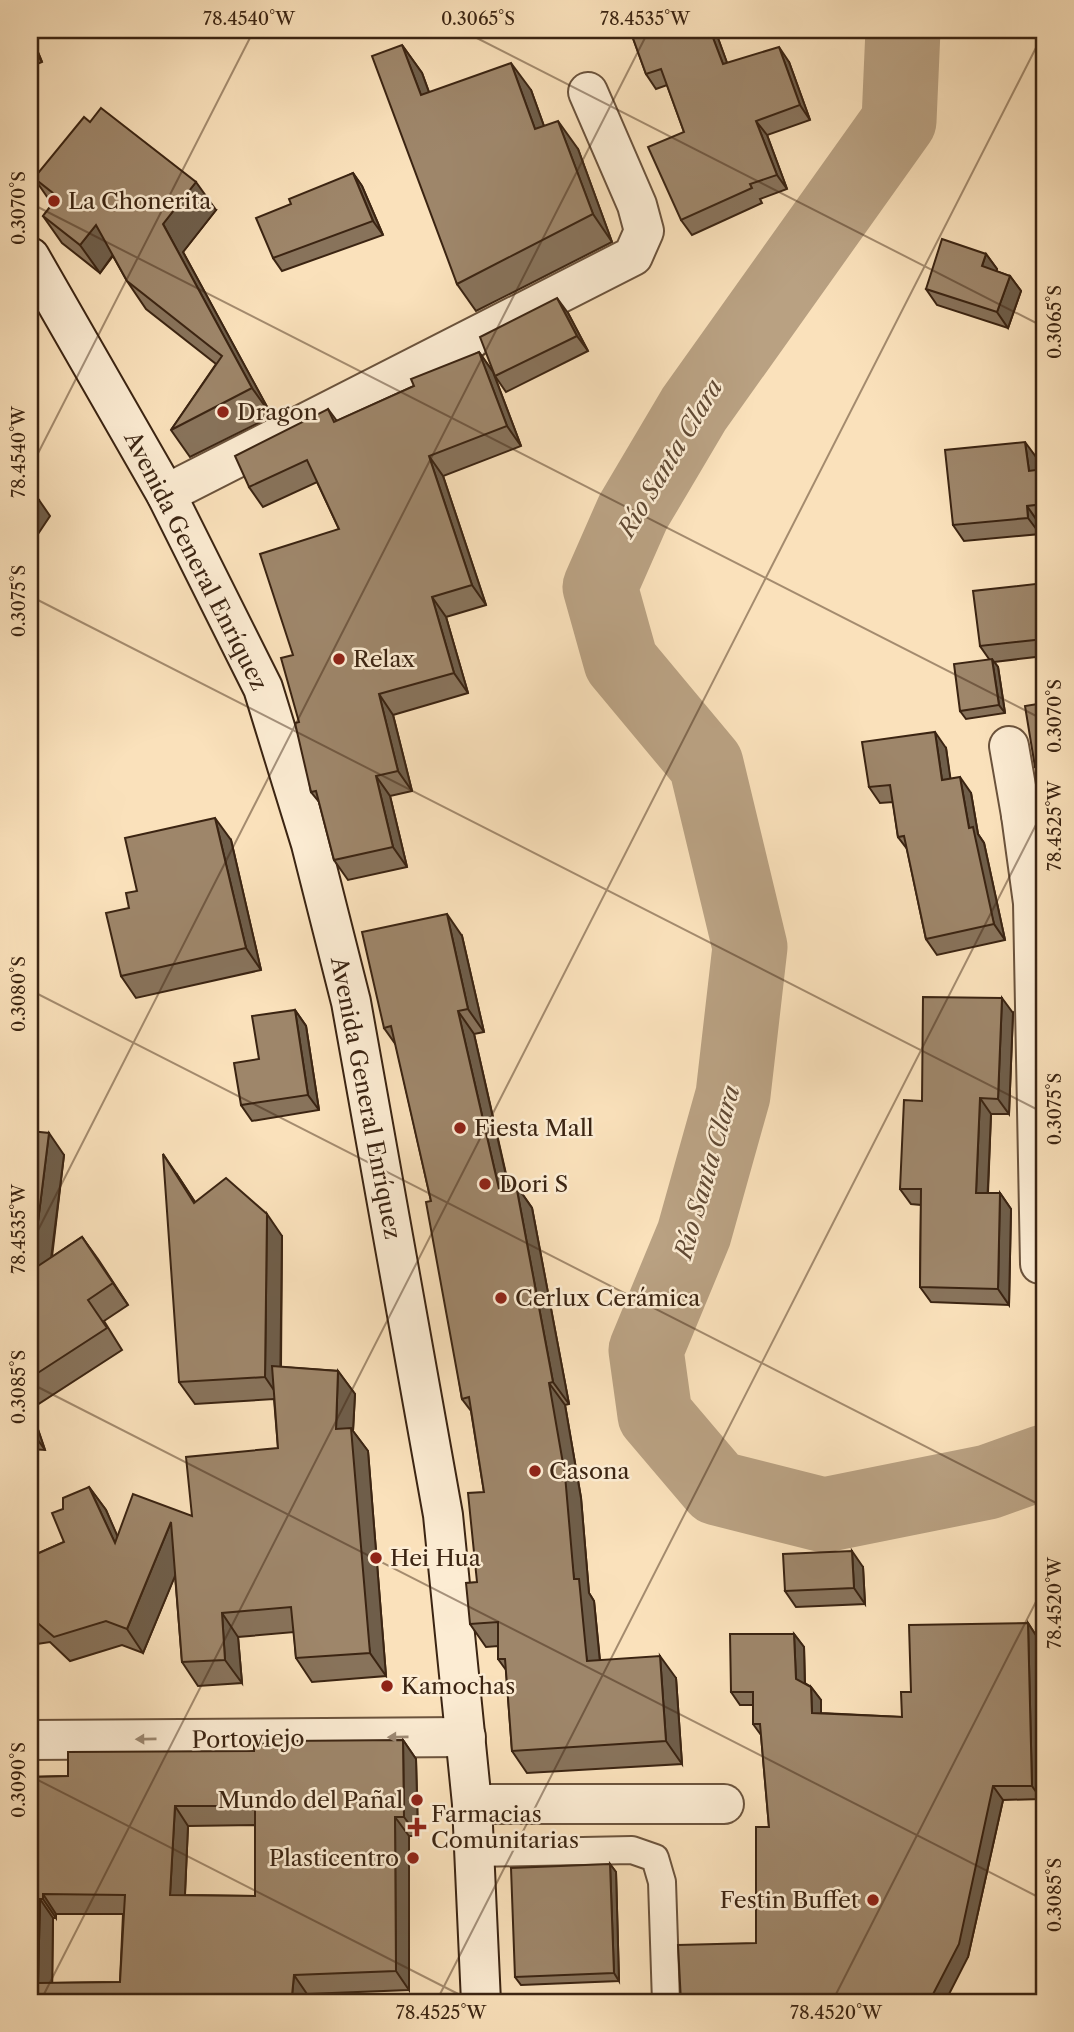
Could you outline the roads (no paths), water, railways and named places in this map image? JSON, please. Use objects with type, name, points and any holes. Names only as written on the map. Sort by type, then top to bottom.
[{"type":"street","points":[[166,494],[633,256],[644,231],[637,205],[588,92]]},
{"type":"street","name":"Avenida General Enríquez","points":[[30,257],[166,494],[263,688],[312,844],[351,1002],[443,1515],[476,1853],[481,2002]]},
{"type":"street","points":[[1009,746],[1033,812],[1040,1264]]},
{"type":"street","name":"Portoviejo","points":[[30,1741],[466,1737]]},
{"type":"street","points":[[472,1804],[724,1804]]},
{"type":"lane","points":[[476,1853],[632,1850],[655,1858],[662,1882],[666,2002]]},
{"type":"waterway","name":"Río Santa Clara","points":[[903,30],[899,121],[694,409],[633,512],[600,587],[621,662],[706,764],[750,947],[733,1095],[694,1234],[646,1350],[655,1415],[717,1488],[824,1515],[988,1482],[1044,1462]]},
{"type":"place","name":"La Chonerita","points":[[54,201]]},
{"type":"place","name":"Dragon","points":[[223,412]]},
{"type":"place","name":"Relax","points":[[339,659]]},
{"type":"place","name":"Fiesta Mall","points":[[460,1128]]},
{"type":"place","name":"Dori S","points":[[485,1184]]},
{"type":"place","name":"Cerlux Cerámica","points":[[501,1298]]},
{"type":"place","name":"Casona","points":[[535,1471]]},
{"type":"place","name":"Hei Hua","points":[[376,1558]]},
{"type":"place","name":"Kamochas","points":[[387,1686]]},
{"type":"place","name":"Mundo del Pañal","points":[[417,1800]]},
{"type":"place","name":"Farmacias Comunitarias","points":[[417,1827]]},
{"type":"place","name":"Plasticentro","points":[[413,1858]]},
{"type":"place","name":"Festin Buffet","points":[[873,1900]]}]
